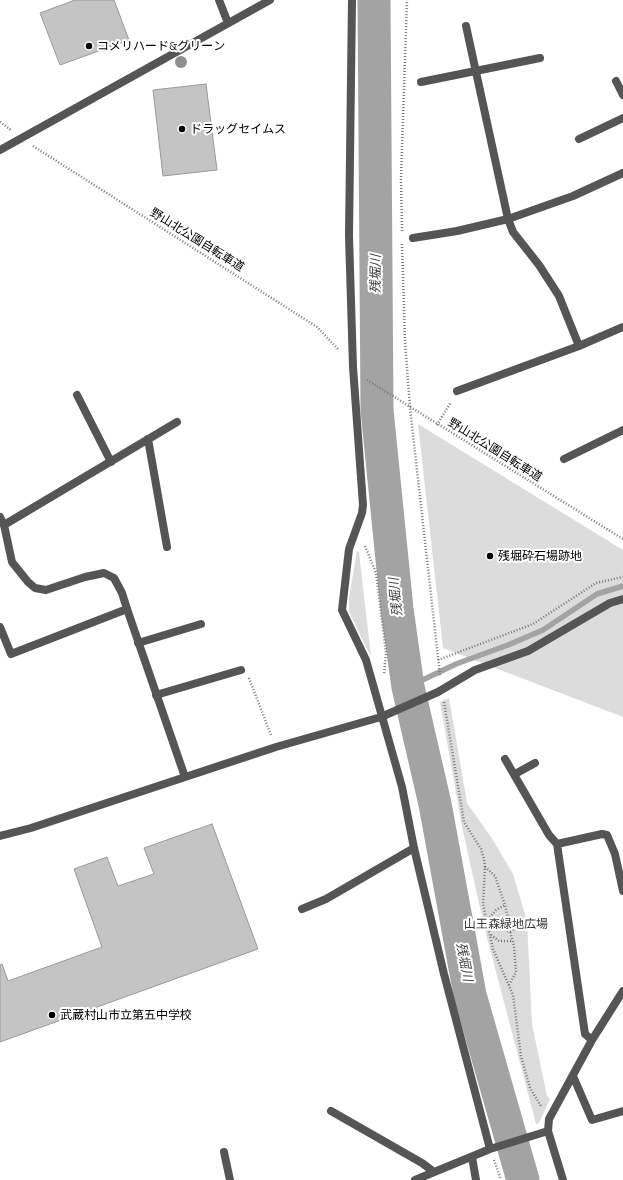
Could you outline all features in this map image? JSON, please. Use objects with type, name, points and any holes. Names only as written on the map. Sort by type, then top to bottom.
[{"type":"street","points":[[219,0],[228,23]]},
{"type":"street","points":[[0,150],[270,0]]},
{"type":"street","points":[[352,0],[349,236],[353,367],[363,505],[362,514],[349,549],[342,610],[366,660],[402,787],[414,848],[444,974],[492,1148]]},
{"type":"street","points":[[466,26],[508,219],[513,232],[539,264],[559,296],[579,346]]},
{"type":"street","points":[[421,82],[540,58]]},
{"type":"street","points":[[616,81],[623,95]]},
{"type":"street","points":[[579,139],[623,118]]},
{"type":"street","points":[[413,238],[457,231],[508,219],[573,196],[623,173]]},
{"type":"street","points":[[457,392],[579,346],[623,327]]},
{"type":"street","points":[[77,394],[111,462]]},
{"type":"street","points":[[4,526],[177,422]]},
{"type":"street","points":[[564,459],[623,430]]},
{"type":"street","points":[[148,440],[167,547]]},
{"type":"street","points":[[0,517],[4,526],[12,562],[28,582],[36,588],[46,590],[85,577],[104,573],[114,578],[122,593],[185,777]]},
{"type":"street","points":[[0,836],[31,828],[276,747],[381,717],[438,692],[475,670],[528,652],[610,603],[623,600]]},
{"type":"street","points":[[0,627],[11,654],[127,609]]},
{"type":"street","points":[[138,643],[201,624]]},
{"type":"street","points":[[156,695],[241,670]]},
{"type":"street","points":[[505,759],[549,835],[557,844],[585,1034],[592,1040]]},
{"type":"street","points":[[515,774],[535,763]]},
{"type":"street","points":[[557,844],[602,834],[607,835],[615,854],[623,891]]},
{"type":"street","points":[[302,909],[326,899],[414,848]]},
{"type":"street","points":[[563,1180],[548,1131],[552,1112],[592,1040],[623,991]]},
{"type":"street","points":[[573,1076],[592,1120],[623,1111]]},
{"type":"street","points":[[331,1111],[422,1163],[434,1172]]},
{"type":"street","points":[[415,1180],[492,1148],[540,1132],[548,1131]]},
{"type":"street","points":[[224,1152],[230,1180]]},
{"type":"street","points":[[472,1157],[476,1180]]},
{"type":"path","points":[[407,0],[401,178],[405,341],[410,408],[441,678]]},
{"type":"path","points":[[0,122],[10,129]]},
{"type":"path","name":"野山北公園自転車道","points":[[33,146],[317,327],[340,352]]},
{"type":"path","name":"野山北公園自転車道","points":[[366,379],[410,408],[623,539]]},
{"type":"path","points":[[437,424],[447,407]]},
{"type":"path","points":[[366,549],[376,573],[386,653],[383,679]]},
{"type":"path","points":[[438,660],[533,624],[596,583],[623,576]]},
{"type":"path","points":[[241,670],[248,675],[276,747]]},
{"type":"path","points":[[444,700],[464,822],[481,849],[486,868],[483,895],[493,949],[513,995],[521,1056],[530,1088],[540,1105],[545,1108]]},
{"type":"path","points":[[486,868],[494,876],[508,918]]},
{"type":"path","points":[[488,921],[496,910],[505,906]]},
{"type":"path","points":[[508,918],[512,918],[516,923],[515,927],[510,931]]},
{"type":"path","points":[[508,918],[504,920],[502,924],[504,929],[510,931]]},
{"type":"path","points":[[509,985],[516,972],[513,941],[510,931]]},
{"type":"path","points":[[490,934],[500,941],[513,941]]},
{"type":"path","points":[[494,1159],[501,1180]]},
{"type":"green space","points":[[418,424],[623,550],[623,717],[443,648]]},
{"type":"green space","points":[[357,551],[359,552],[371,657],[349,612],[349,598]]},
{"type":"green space","name":"山王森緑地広場","points":[[449,698],[467,803],[493,840],[513,874],[527,921],[532,1024],[547,1096],[550,1099],[539,1123],[536,1124],[485,930],[462,827],[440,702]]},
{"type":"building","points":[[75,0],[114,0],[129,40],[60,65],[40,13]]},
{"type":"building","points":[[206,84],[217,170],[163,176],[153,90]]},
{"type":"building","points":[[212,824],[258,949],[0,1042],[0,965],[2,964],[8,981],[102,947],[74,869],[107,857],[118,886],[154,874],[144,848]]},
{"type":"waterway","name":"残堀川","points":[[374,0],[377,410],[397,609],[408,687],[435,804],[470,995],[523,1180]]},
{"type":"waterway","points":[[408,687],[456,664],[508,645],[543,630],[597,594],[623,586]]},
{"type":"place","name":"コメリハード&グリーン","points":[[89,46]]},
{"type":"place","name":"ドラッグセイムス","points":[[182,129]]},
{"type":"place","name":"残堀砕石場跡地","points":[[490,556]]},
{"type":"place","name":"武蔵村山市立第五中学校","points":[[52,1015]]}]
